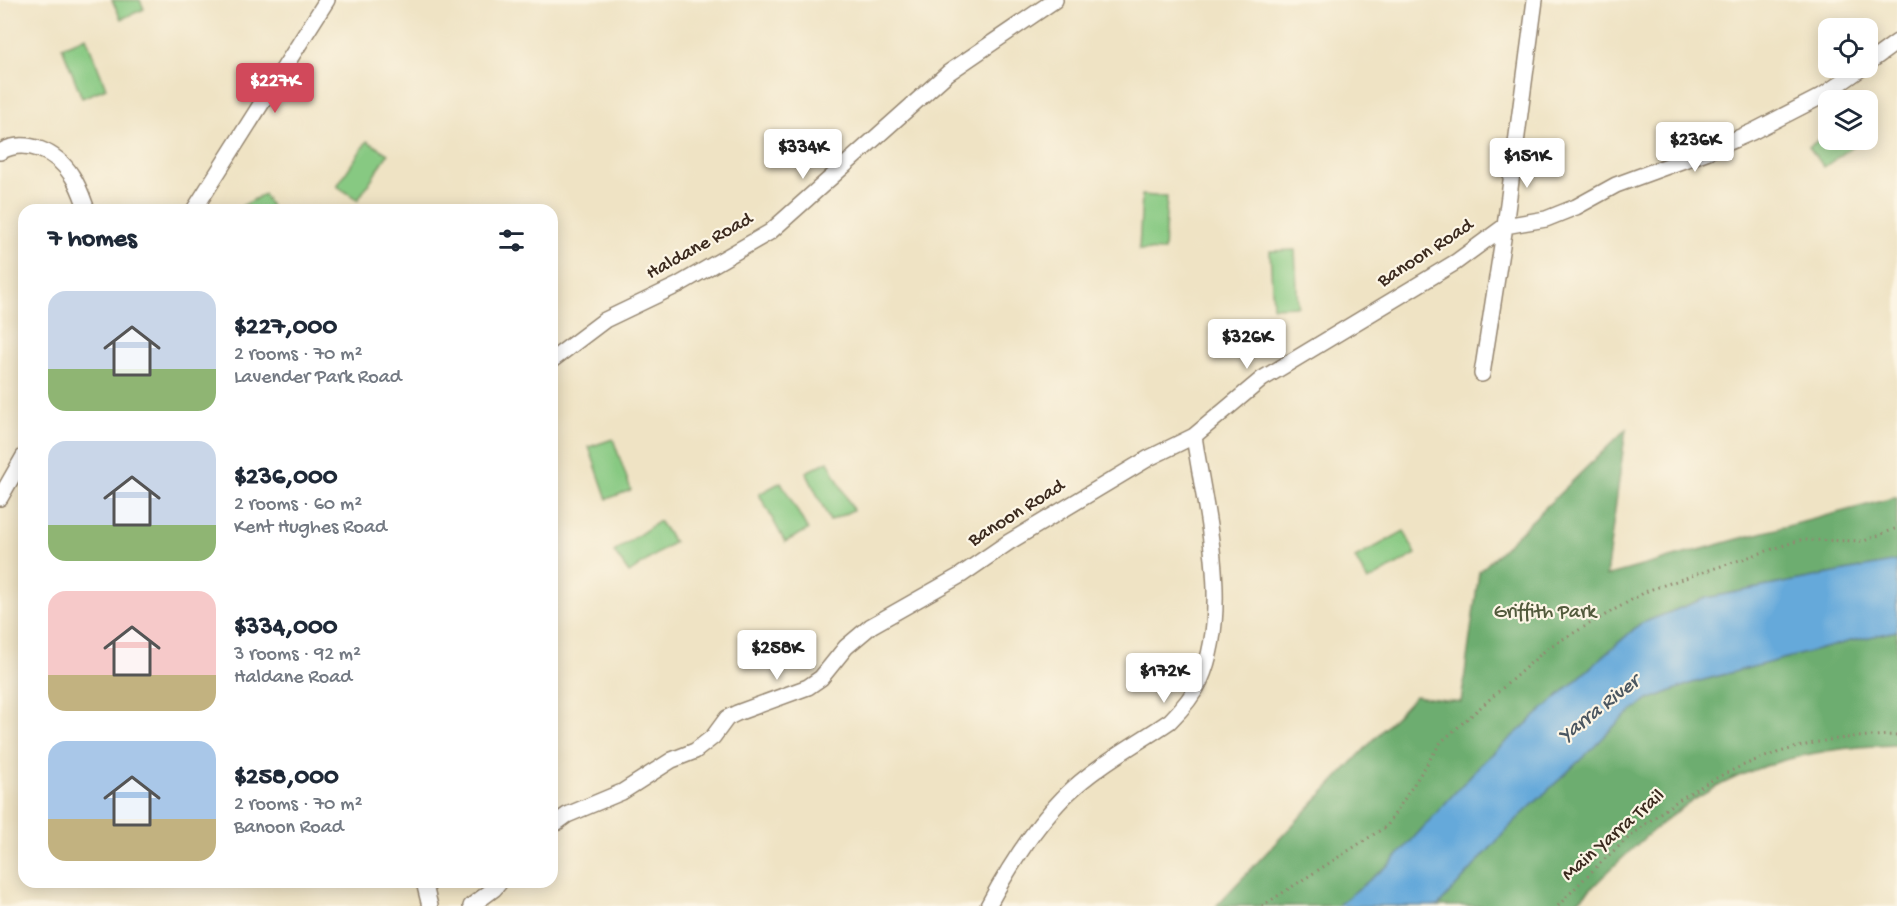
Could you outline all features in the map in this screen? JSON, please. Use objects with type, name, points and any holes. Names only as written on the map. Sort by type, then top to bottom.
[{"type":"street","points":[[198,204],[327,0]]},
{"type":"street","name":"Haldane Road","points":[[558,355],[605,320],[678,285],[770,232],[948,73],[1055,0]]},
{"type":"street","points":[[1482,374],[1505,226],[1535,0]]},
{"type":"street","points":[[1878,56],[1897,42]]},
{"type":"street","points":[[1505,226],[1546,219],[1576,207],[1616,185],[1706,152],[1752,132],[1822,96],[1848,78]]},
{"type":"street","points":[[2,150],[14,146],[31,146],[56,159],[73,177],[84,204]]},
{"type":"street","name":"Banoon Road","points":[[558,822],[567,815],[622,792],[672,760],[695,751],[713,737],[728,718],[737,713],[808,687],[821,678],[846,646],[871,626],[961,575],[1009,542],[1149,458],[1194,436],[1262,379],[1456,262],[1505,226]]},
{"type":"street","points":[[988,906],[1020,852],[1065,796],[1092,773],[1170,721],[1190,698],[1200,681],[1210,645],[1215,603],[1214,572],[1194,436]]},
{"type":"street","points":[[0,498],[18,466]]},
{"type":"street","points":[[426,888],[430,906]]},
{"type":"street","points":[[471,906],[496,888]]},
{"type":"path","points":[[1262,906],[1387,826],[1441,742],[1549,647],[1649,590],[1800,540],[1864,541],[1897,528]]},
{"type":"path","name":"Main Yarra Trail","points":[[1558,906],[1579,883],[1657,813],[1729,772],[1770,755],[1806,745],[1842,738],[1897,735]]},
{"type":"green space","points":[[112,0],[140,0],[144,9],[121,19]]},
{"type":"green space","points":[[86,37],[106,88],[82,98],[62,47]]},
{"type":"green space","points":[[1818,140],[1818,150],[1848,150],[1824,167],[1809,147]]},
{"type":"green space","points":[[367,141],[388,154],[358,200],[337,186]]},
{"type":"green space","points":[[264,194],[270,204],[246,204]]},
{"type":"green space","points":[[1142,195],[1167,197],[1164,251],[1139,250]]},
{"type":"green space","points":[[1295,250],[1298,306],[1273,307],[1270,251]]},
{"type":"green space","name":"Griffith Park","points":[[1626,429],[1606,576],[1897,497],[1897,561],[1706,598],[1640,624],[1481,764],[1390,864],[1337,906],[1216,906],[1415,696],[1461,702],[1479,572]]},
{"type":"green space","points":[[613,439],[631,490],[607,499],[589,447]]},
{"type":"green space","points":[[828,461],[853,510],[830,521],[806,472]]},
{"type":"green space","points":[[781,482],[808,530],[785,542],[759,494]]},
{"type":"green space","points":[[659,521],[674,542],[629,573],[614,552]]},
{"type":"green space","points":[[1404,531],[1416,554],[1368,581],[1355,558]]},
{"type":"green space","points":[[1897,631],[1897,745],[1831,750],[1799,756],[1739,776],[1683,807],[1656,828],[1573,906],[1438,906],[1513,823],[1619,721],[1648,700],[1692,683]]},
{"type":"water","name":"Yarra River","points":[[1897,561],[1897,631],[1692,683],[1648,700],[1619,721],[1513,823],[1438,906],[1337,906],[1390,864],[1481,764],[1640,624],[1706,598]]}]
